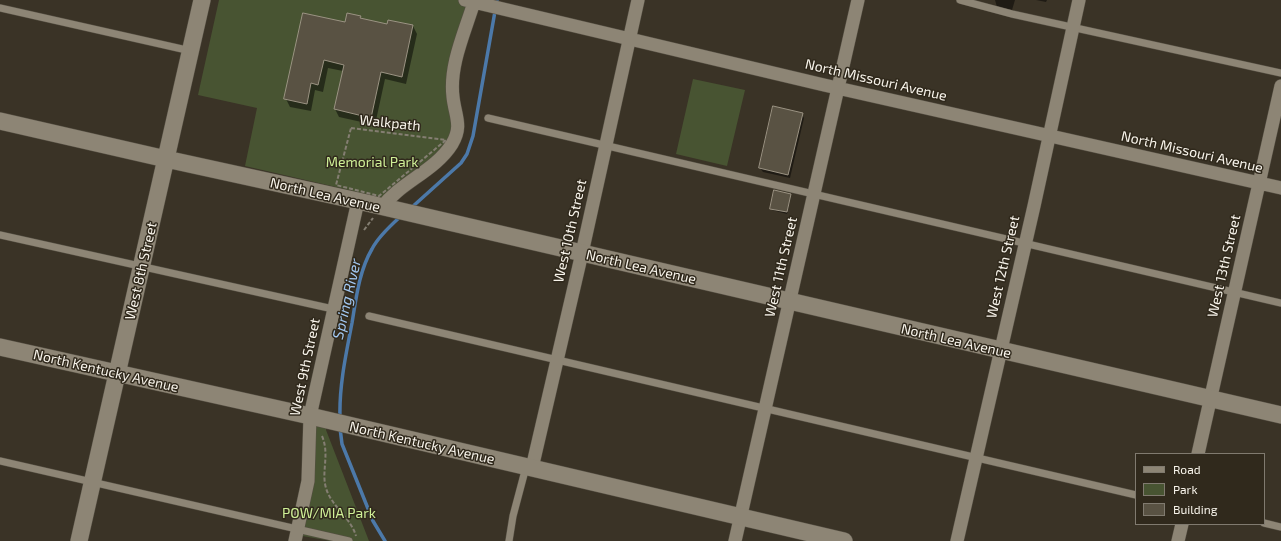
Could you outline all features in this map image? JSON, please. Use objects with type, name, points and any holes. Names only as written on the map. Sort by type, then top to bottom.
[{"type":"street","name":"West 8th Street","points":[[78,541],[202,0]]},
{"type":"street","name":"West 10th Street","points":[[529,468],[557,360],[582,253],[638,0]]},
{"type":"street","name":"West 11th Street","points":[[735,541],[858,0]]},
{"type":"street","name":"West 12th Street","points":[[957,541],[1079,0]]},
{"type":"street","name":"North Missouri Avenue","points":[[470,1],[629,40],[1281,188]]},
{"type":"street","points":[[386,208],[397,191],[437,161],[445,153],[457,136],[458,123],[453,99],[453,78],[470,1]]},
{"type":"street","name":"West 13th Street","points":[[1198,453],[1281,86]]},
{"type":"street","name":"North Lea Avenue","points":[[0,121],[358,201],[1281,415]]},
{"type":"street","name":"West 9th Street","points":[[297,535],[309,472],[310,416],[358,201]]},
{"type":"street","name":"North Kentucky Avenue","points":[[0,347],[310,416],[844,541]]},
{"type":"street","points":[[1178,541],[1182,525]]},
{"type":"lane","points":[[960,0],[1012,14],[1281,73]]},
{"type":"lane","points":[[0,8],[191,51]]},
{"type":"lane","points":[[488,118],[1281,303]]},
{"type":"lane","points":[[0,235],[334,309]]},
{"type":"lane","points":[[369,316],[1135,495]]},
{"type":"lane","points":[[0,461],[92,482],[297,535],[349,541]]},
{"type":"lane","points":[[509,541],[513,516],[529,468]]},
{"type":"lane","points":[[1265,523],[1281,527]]},
{"type":"path","name":"Walkpath","points":[[352,128],[446,140],[379,196],[336,185],[352,128]]},
{"type":"path","points":[[326,452],[326,488],[329,496],[350,524],[357,541]]},
{"type":"green space","name":"Memorial Park","points":[[219,0],[465,0],[474,2],[456,62],[457,136],[390,198],[379,197],[245,166],[257,108],[198,95]]},
{"type":"green space","points":[[693,79],[745,90],[727,166],[676,154]]},
{"type":"green space","name":"POW/MIA Park","points":[[329,421],[326,430],[369,541],[331,541],[297,535],[309,429]]},
{"type":"building","points":[[303,13],[345,22],[347,13],[361,16],[360,18],[387,24],[388,20],[413,25],[402,77],[381,72],[371,118],[334,109],[344,65],[324,60],[318,85],[311,83],[307,104],[284,99]]},
{"type":"building","points":[[773,106],[803,113],[788,175],[759,168]]},
{"type":"building","points":[[774,190],[791,194],[787,212],[770,209]]},
{"type":"waterway","name":"Spring River","points":[[411,208],[461,163],[467,154],[473,136],[497,0]]},
{"type":"waterway","name":"Spring River","points":[[340,418],[343,370],[361,276],[364,266],[378,240],[400,217]]},
{"type":"waterway","name":"Spring River","points":[[340,428],[342,444],[373,521],[385,541]]}]
